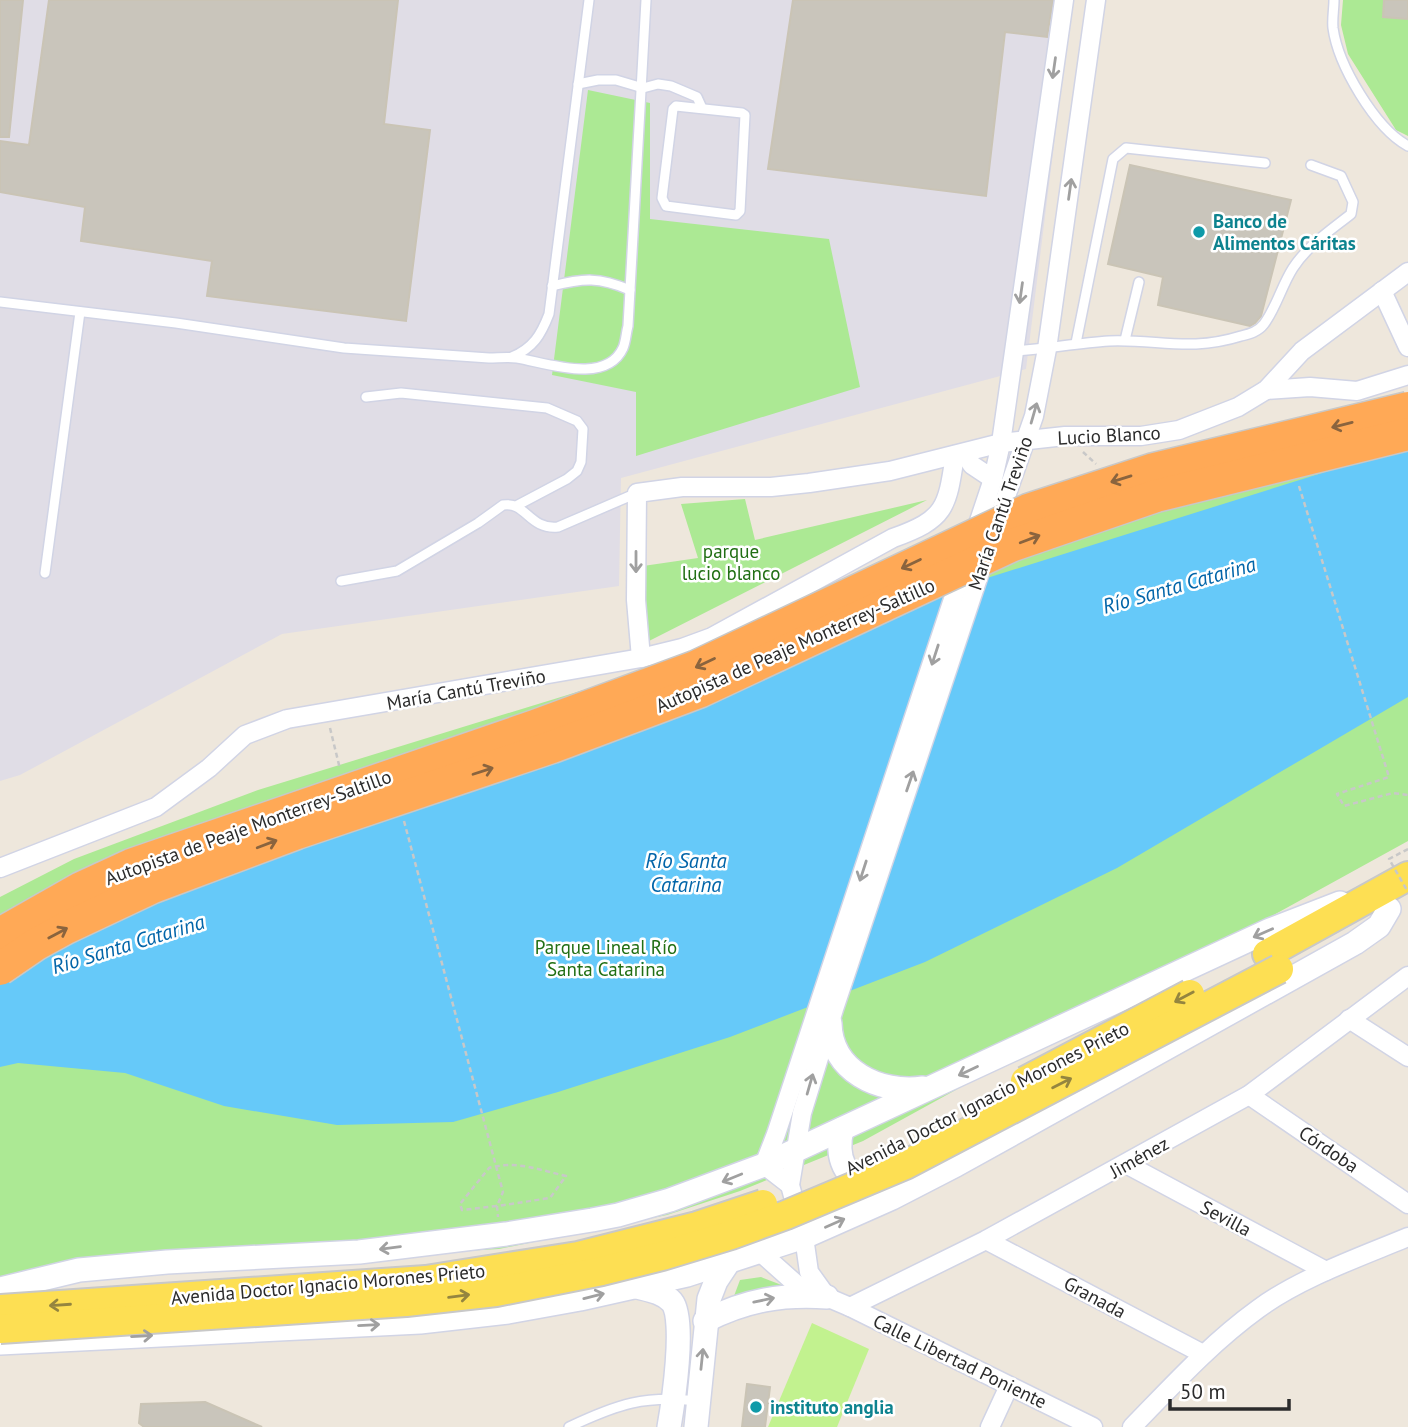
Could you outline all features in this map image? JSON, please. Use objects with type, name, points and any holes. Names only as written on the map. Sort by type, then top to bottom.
[{"type":"highway","name":"Autopista de Peaje Monterrey-Saltillo","points":[[0,934],[81,888],[131,865],[548,722],[695,667],[1028,510],[1154,469],[1408,408]]},
{"type":"highway","name":"Autopista de Peaje Monterrey-Saltillo","points":[[0,969],[34,945],[153,887],[296,833],[552,747],[701,691],[1013,545],[1063,526],[1156,496],[1408,434]]},
{"type":"main road","name":"Avenida Doctor Ignacio Morones Prieto","points":[[0,1309],[426,1280],[578,1256],[697,1226],[780,1198],[894,1150],[1395,899],[1408,876]]},
{"type":"main road","name":"Avenida Doctor Ignacio Morones Prieto","points":[[0,1329],[419,1301],[496,1292],[662,1256],[786,1215],[905,1165],[1273,961]]},
{"type":"street","name":"María Cantú Treviño","points":[[825,1019],[996,499],[993,479],[1001,443],[1064,0]]},
{"type":"street","name":"María Cantú Treviño","points":[[825,1019],[996,499],[1034,416],[1048,349],[1096,0]]},
{"type":"street","name":"Lucio Blanco","points":[[637,494],[682,487],[771,487],[809,484],[890,471],[1001,443],[1065,436],[1161,434],[1198,424],[1238,407],[1266,390],[1303,351],[1408,272]]},
{"type":"street","points":[[1382,291],[1408,347]]},
{"type":"street","points":[[1266,390],[1310,387],[1357,391],[1408,376]]},
{"type":"street","name":"María Cantú Treviño","points":[[0,868],[156,807],[209,768],[245,735],[287,719],[641,658],[712,637],[892,538],[933,508],[955,455],[993,479]]},
{"type":"street","points":[[637,494],[636,600],[641,658]]},
{"type":"street","points":[[0,1289],[79,1270],[167,1262],[359,1252],[503,1234],[618,1215],[693,1192],[764,1165],[1270,930],[1339,904],[1395,899]]},
{"type":"street","name":"Avenida Doctor Ignacio Morones Prieto","points":[[0,1343],[383,1324],[508,1312],[580,1299],[728,1263],[804,1237],[892,1198],[956,1165],[1355,943],[1379,926],[1395,899]]},
{"type":"street","name":"Jiménez","points":[[850,1307],[986,1240],[1249,1095],[1408,976]]},
{"type":"street","points":[[825,1019],[842,1058],[850,1068],[870,1082],[895,1089],[936,1086]]},
{"type":"street","points":[[825,1019],[794,1150],[790,1185],[804,1237],[809,1272],[827,1297]]},
{"type":"street","points":[[764,1165],[825,1019]]},
{"type":"street","points":[[1349,1019],[1408,1057]]},
{"type":"street","name":"Córdoba","points":[[1249,1095],[1408,1204]]},
{"type":"street","points":[[842,1129],[838,1144],[847,1174],[859,1185],[892,1198]]},
{"type":"street","name":"Sevilla","points":[[1126,1164],[1326,1271]]},
{"type":"street","points":[[764,1165],[790,1185]]},
{"type":"street","points":[[618,1215],[602,1236],[599,1247],[603,1267],[612,1276],[660,1293],[675,1306],[678,1315],[674,1398],[669,1427]]},
{"type":"street","points":[[503,1234],[519,1235],[531,1240],[544,1261],[544,1273],[539,1285],[508,1312]]},
{"type":"street","points":[[1132,1427],[1203,1354],[1259,1308],[1326,1271],[1408,1237]]},
{"type":"street","name":"Granada","points":[[986,1240],[1203,1354]]},
{"type":"street","name":"Calle Libertad Poniente","points":[[761,1252],[791,1280],[1093,1427]]},
{"type":"street","points":[[695,1427],[709,1299],[716,1281],[728,1263]]},
{"type":"street","points":[[705,1321],[725,1311],[767,1298],[793,1295],[827,1297]]},
{"type":"street","points":[[990,1427],[1009,1386]]},
{"type":"lane","points":[[512,357],[527,351],[540,335],[549,314],[589,0]]},
{"type":"lane","points":[[0,302],[176,323],[344,348],[489,358],[512,357],[582,370],[604,367],[623,348],[628,326],[646,0]]},
{"type":"lane","points":[[1334,0],[1332,27],[1341,58],[1380,122],[1395,139],[1408,146]]},
{"type":"lane","points":[[578,84],[616,80],[643,88],[658,84],[671,86],[697,97],[702,108]]},
{"type":"lane","points":[[676,106],[702,108],[745,115],[740,211],[736,215],[667,206],[662,198],[673,109],[676,106]]},
{"type":"lane","points":[[1076,343],[1113,159],[1126,148],[1265,163]]},
{"type":"lane","points":[[1014,351],[1048,349],[1076,343],[1125,341],[1204,345],[1221,343],[1255,332],[1264,325],[1292,269],[1305,251],[1351,214],[1353,202],[1341,176],[1311,165]]},
{"type":"lane","points":[[552,286],[580,279],[594,279],[610,281],[630,289]]},
{"type":"lane","points":[[1125,341],[1139,282]]},
{"type":"lane","points":[[45,573],[80,313]]},
{"type":"lane","points":[[341,581],[397,571],[503,505],[516,506],[567,480],[582,462],[583,429],[577,421],[547,408],[401,393],[366,397]]},
{"type":"lane","points":[[516,506],[540,526],[558,527],[637,494]]},
{"type":"lane","points":[[569,1427],[615,1406],[639,1400],[674,1398],[698,1401]]},
{"type":"path","points":[[1297,480],[1389,777],[1338,794],[1344,806],[1393,793],[1408,795]]},
{"type":"path","points":[[331,734],[341,774]]},
{"type":"path","points":[[403,816],[503,1192],[497,1206],[503,1234]]},
{"type":"path","points":[[1395,899],[1389,859],[1408,849]]},
{"type":"path","points":[[509,1163],[566,1176],[550,1198],[497,1206],[462,1210],[460,1204],[489,1168],[509,1163]]},
{"type":"shaded area","points":[[0,0],[1072,0],[1026,369],[621,478],[619,586],[282,634],[20,775],[0,781]]},
{"type":"green space","points":[[1343,0],[1383,0],[1383,17],[1408,19],[1408,136],[1396,130],[1348,54],[1341,25]]},
{"type":"green space","points":[[588,90],[650,103],[650,219],[829,239],[860,387],[636,456],[636,392],[552,375]]},
{"type":"green space","name":"Río Santa Catarina","points":[[1408,395],[1408,841],[863,1141],[740,1191],[667,1215],[499,1249],[0,1277],[0,897],[74,859],[258,790],[652,669]]},
{"type":"green space","name":"parque lucio blanco","points":[[745,499],[755,540],[927,500],[649,641],[643,566],[698,558],[681,504]]},
{"type":"green space","points":[[761,1277],[792,1289],[731,1304],[740,1280]]},
{"type":"green space","points":[[812,1323],[869,1349],[837,1427],[768,1427]]},
{"type":"water","name":"Río Santa Catarina","points":[[1408,446],[1408,697],[1117,868],[925,962],[730,1037],[558,1092],[453,1122],[337,1125],[224,1106],[125,1073],[18,1063],[0,1067],[0,914],[265,849],[968,584]]},
{"type":"building","points":[[0,0],[23,0],[9,137],[0,137]]},
{"type":"building","points":[[49,0],[398,0],[384,124],[430,130],[406,321],[207,296],[212,261],[81,241],[85,207],[0,192],[0,141],[29,145]]},
{"type":"building","points":[[793,0],[1053,0],[1047,37],[1005,32],[986,196],[768,169]]},
{"type":"building","points":[[1384,0],[1408,0],[1408,19],[1383,17]]},
{"type":"building","name":"Banco de Alimentos Cáritas","points":[[1130,165],[1291,200],[1261,316],[1255,323],[1250,326],[1158,305],[1163,277],[1108,264]]},
{"type":"building","name":"instituto anglia","points":[[747,1384],[770,1387],[765,1427],[742,1427]]},
{"type":"building","points":[[205,1402],[262,1427],[144,1427],[139,1423],[141,1404]]},
{"type":"place","name":"Banco de Alimentos Cáritas","points":[[1199,232]]},
{"type":"place","name":"instituto anglia","points":[[756,1407]]},
{"type":"park label","name":"Parque Lineal Río Santa Catarina","points":[[606,958]]}]
